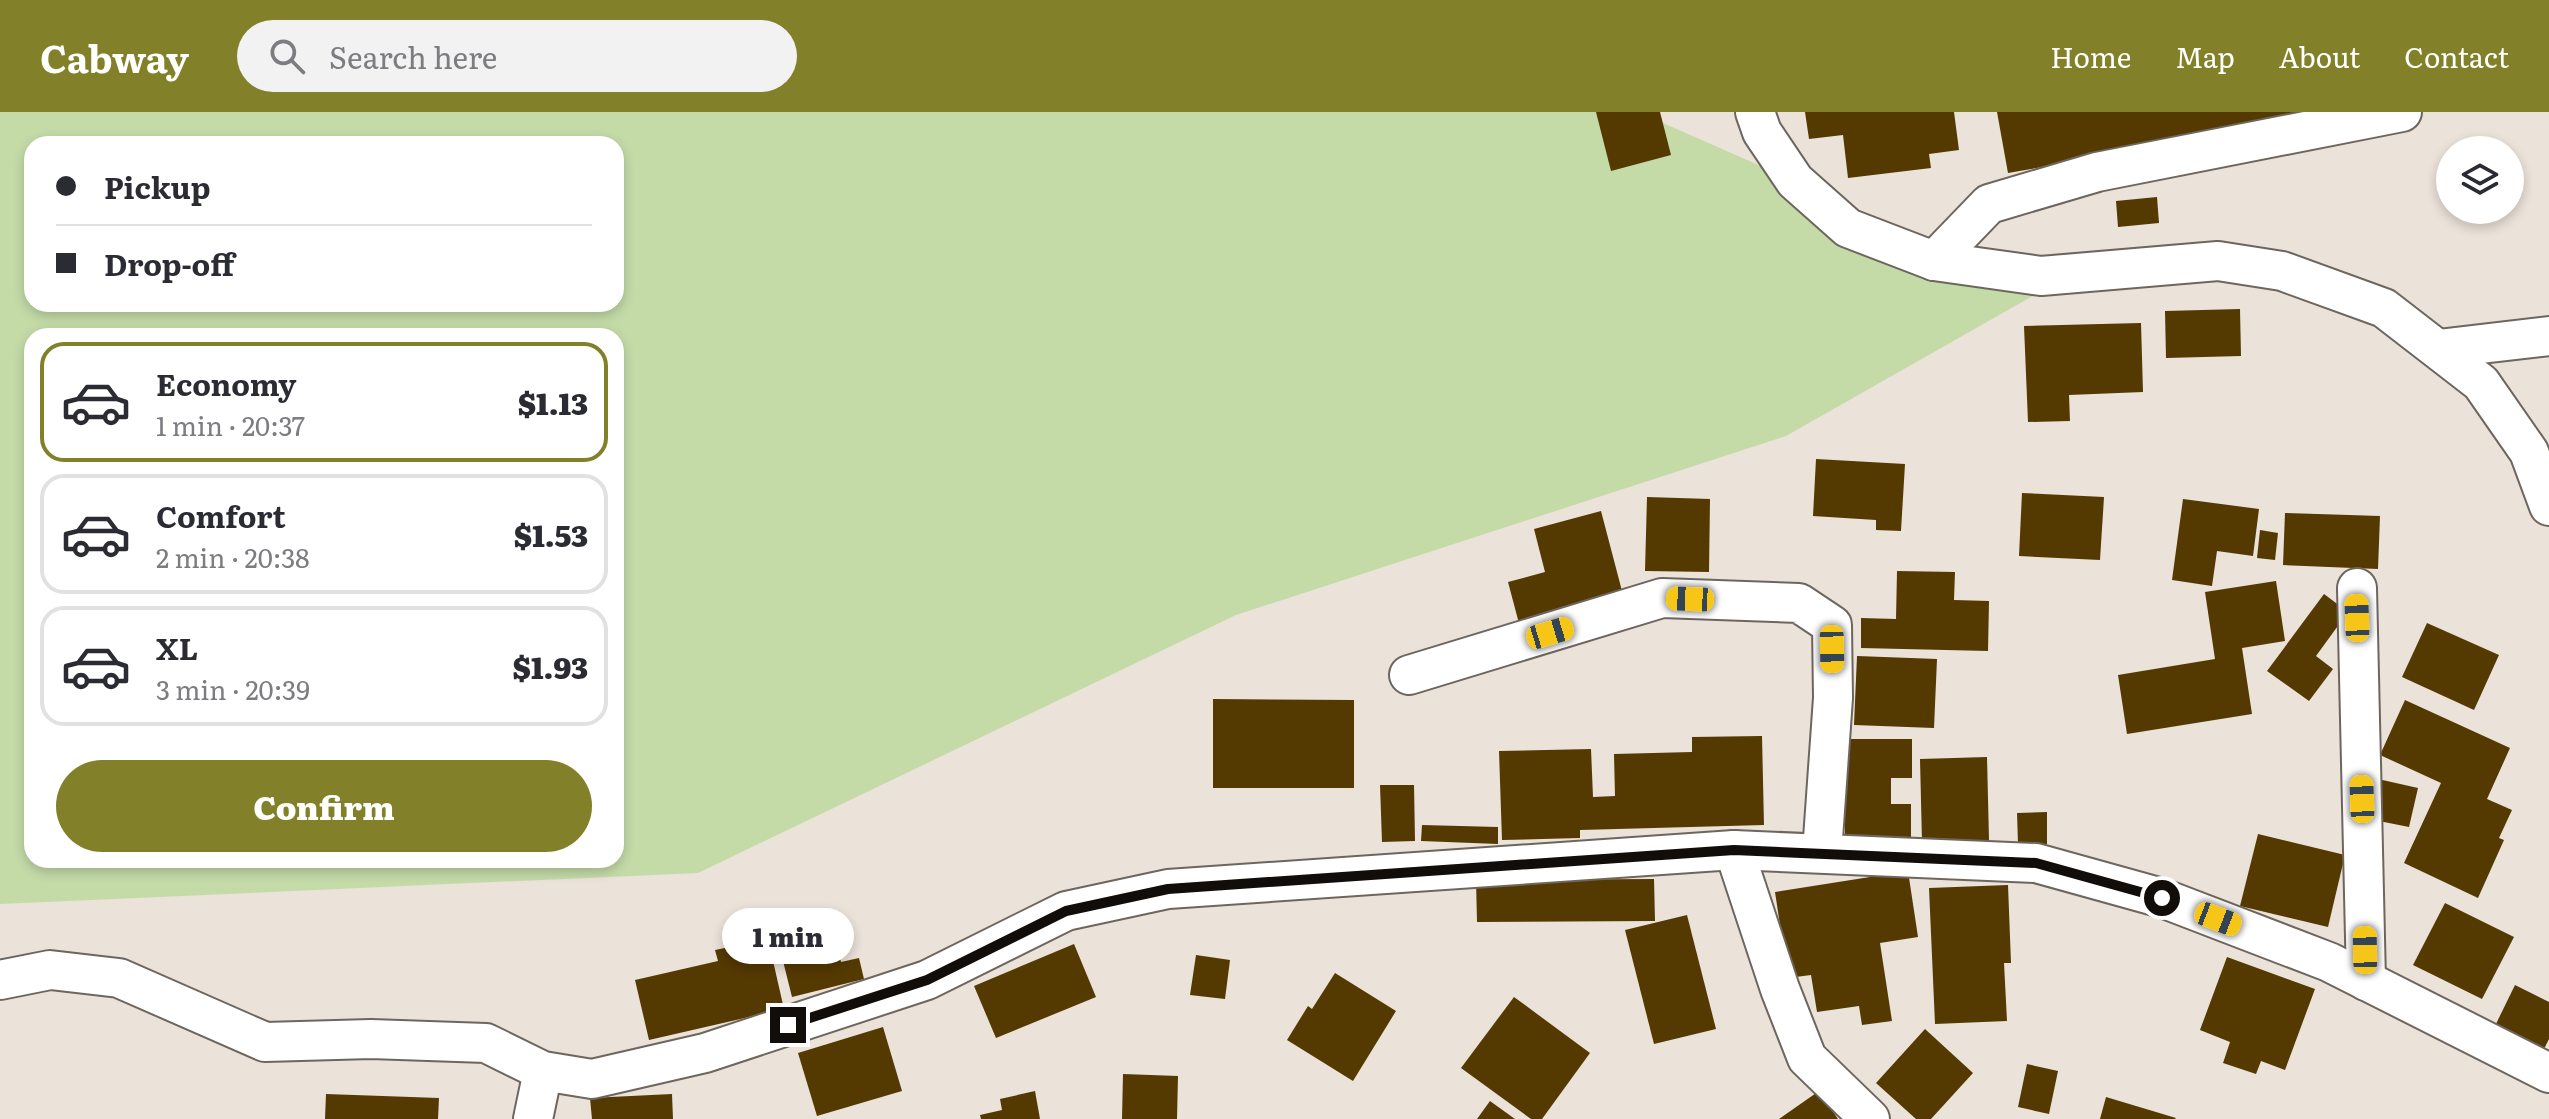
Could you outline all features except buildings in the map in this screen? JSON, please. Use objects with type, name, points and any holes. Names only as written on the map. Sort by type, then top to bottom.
[{"type":"street","points":[[1755,112],[1762,132],[1795,181],[1848,228],[1934,261],[2041,276],[2218,261],[2282,271],[2384,308],[2481,383],[2539,457],[2549,506]]},
{"type":"street","points":[[1934,261],[1989,204],[2097,172],[2402,112]]},
{"type":"street","points":[[2438,349],[2549,336]]},
{"type":"street","points":[[2357,588],[2366,981]]},
{"type":"street","points":[[1409,675],[1662,598],[1799,603],[1832,625],[1833,698],[1822,853]]},
{"type":"street","points":[[0,980],[50,970],[119,978],[265,1042],[371,1039],[486,1043],[543,1071],[592,1079],[705,1053],[927,980],[1066,911],[1168,889],[1734,850],[1822,853],[2036,863],[2162,898],[2329,962],[2549,1073]]},
{"type":"street","points":[[1734,850],[1780,989],[1807,1058],[1870,1119]]},
{"type":"street","points":[[533,1119],[543,1071]]},
{"type":"green space","points":[[0,112],[1638,112],[1795,181],[1848,228],[2073,273],[1786,436],[1236,615],[698,873],[0,904]]},
{"type":"route","points":[[788,1025],[927,980],[1066,911],[1168,889],[1734,850],[2036,863],[2162,898]]}]
